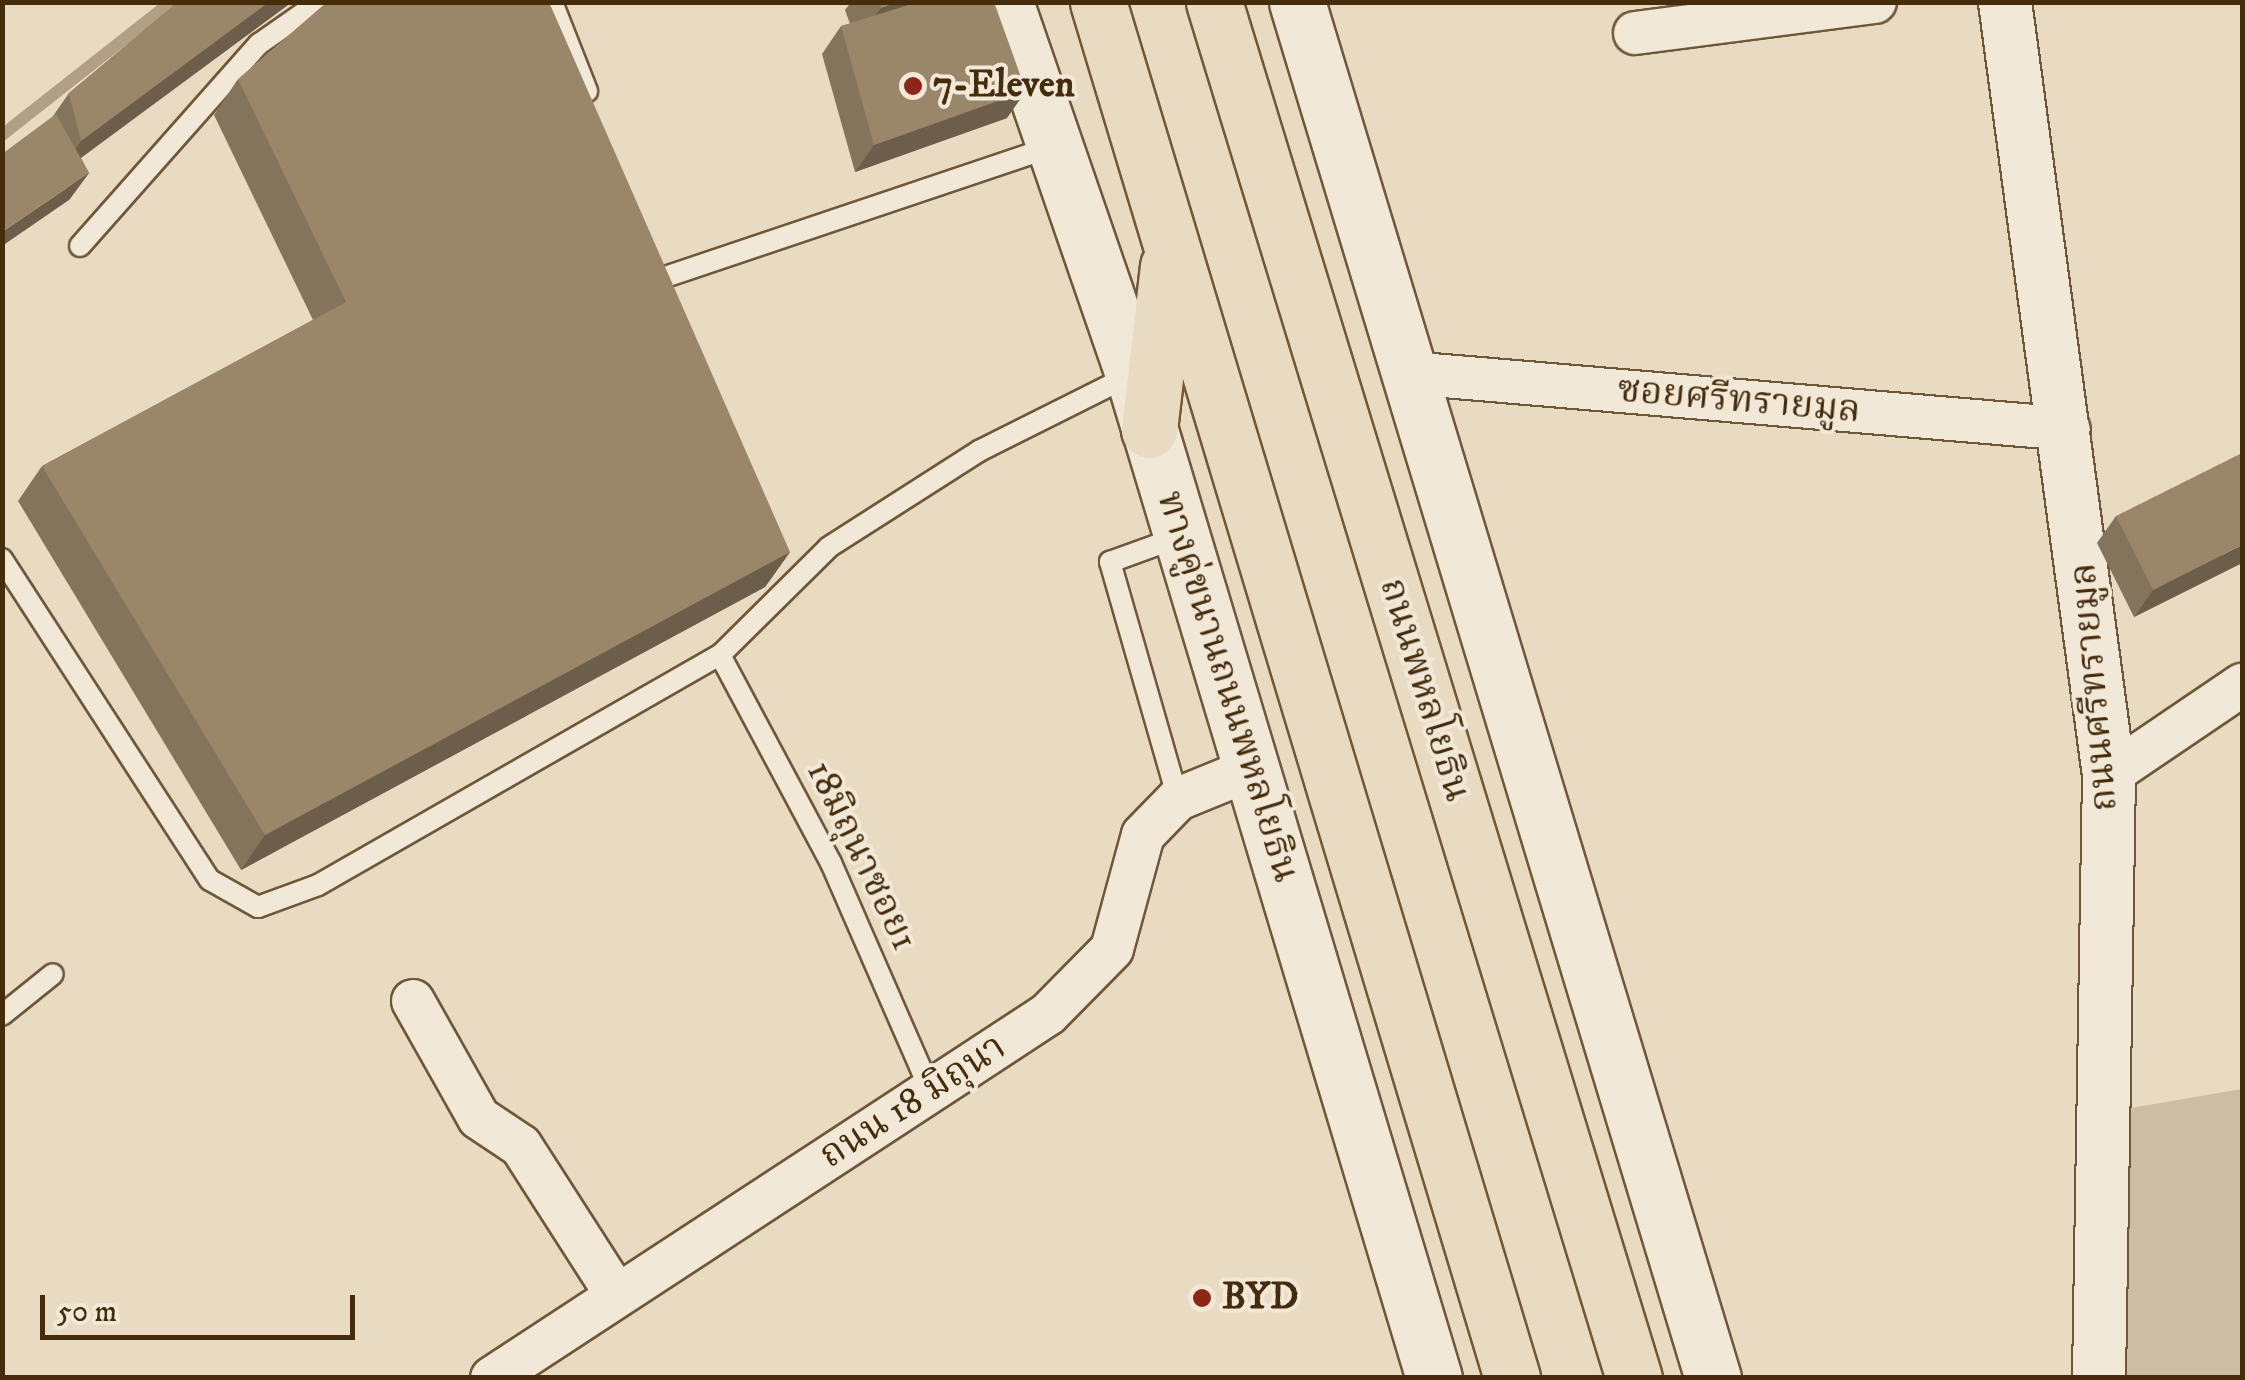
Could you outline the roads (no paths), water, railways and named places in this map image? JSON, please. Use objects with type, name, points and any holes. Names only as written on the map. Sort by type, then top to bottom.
[{"type":"main road","name":"ทางคู่ขนานถนนพหลโยธิน","points":[[1004,2],[1133,374],[1434,1378]]},
{"type":"main road","points":[[1098,2],[1512,1378]]},
{"type":"main road","name":"ถนนพหลโยธิน","points":[[1214,2],[1634,1378]]},
{"type":"main road","points":[[1297,2],[1713,1378]]},
{"type":"main road","points":[[1149,430],[1171,244]]},
{"type":"street","points":[[1635,33],[1875,2]]},
{"type":"street","name":"ถนนศรีทรายมูล","points":[[2005,2],[2068,430],[2110,775],[2099,1378]]},
{"type":"street","name":"ซอยศรีทรายมูล","points":[[1408,372],[2068,430]]},
{"type":"street","points":[[2110,775],[2240,693]]},
{"type":"street","name":"ถนน 18 มิถุนา","points":[[492,1378],[1048,1014],[1112,949],[1143,835],[1178,799],[1254,768]]},
{"type":"street","points":[[413,1001],[480,1118],[520,1146],[616,1294]]},
{"type":"lane","points":[[80,246],[259,44],[319,2]]},
{"type":"lane","points":[[552,2],[596,112]]},
{"type":"lane","points":[[662,277],[1054,146]]},
{"type":"lane","points":[[2,559],[210,880],[258,907],[318,886],[720,654],[781,576],[979,451],[1133,374]]},
{"type":"lane","points":[[1178,799],[1110,562],[1179,537]]},
{"type":"lane","name":"18มิถุนาซอย1","points":[[720,654],[831,863],[932,1092]]},
{"type":"lane","points":[[2,1015],[52,974]]},
{"type":"waterway","points":[[2,135],[171,2]]},
{"type":"place","name":"7-Eleven","points":[[913,86]]},
{"type":"place","name":"BYD","points":[[1202,1298]]}]
